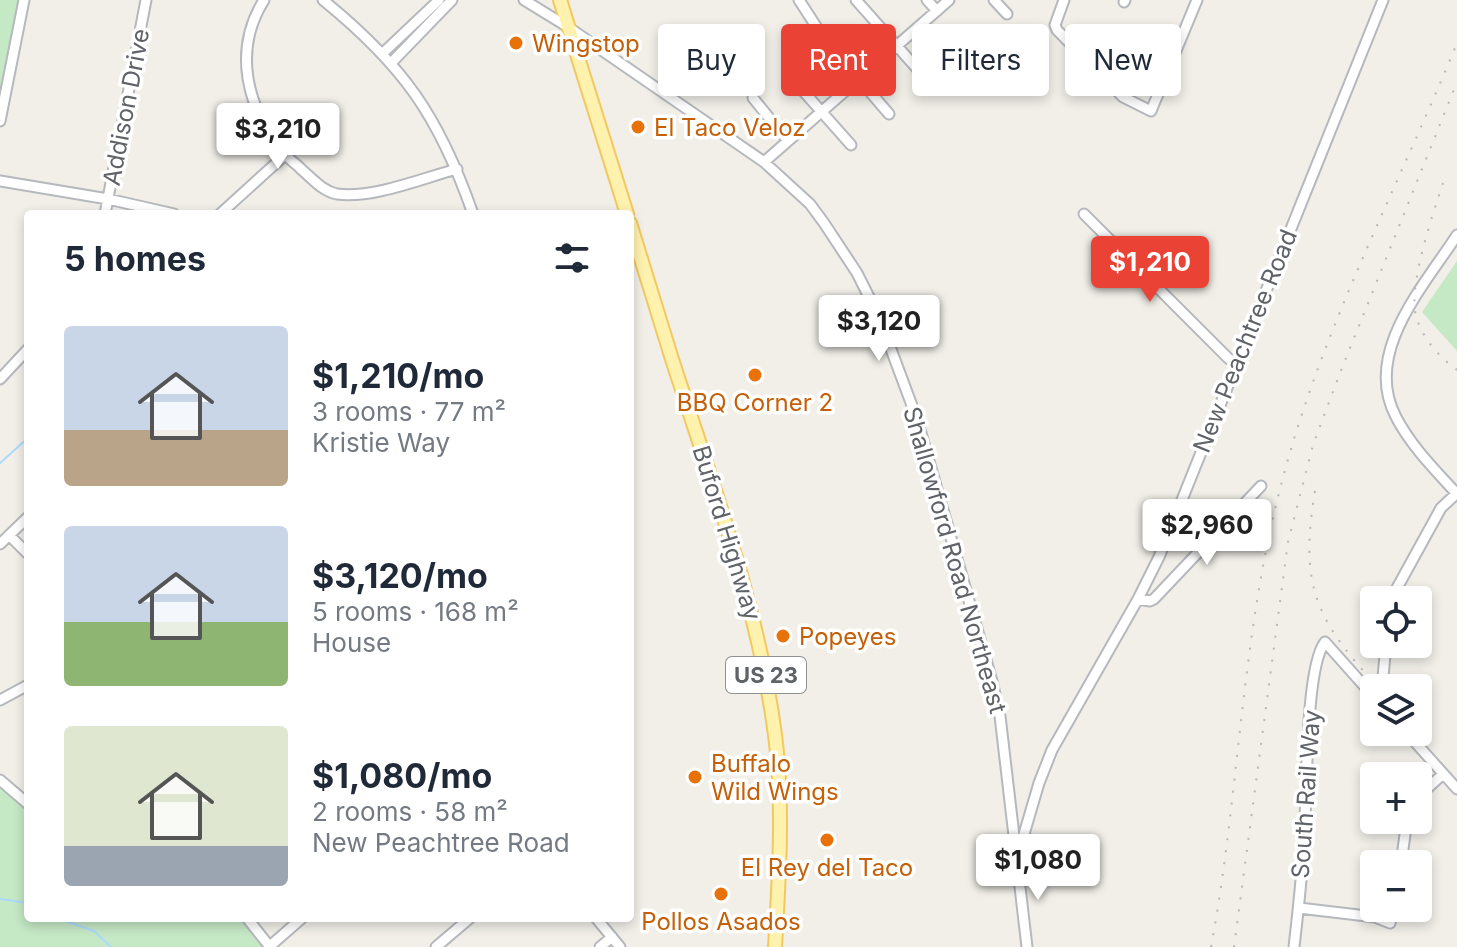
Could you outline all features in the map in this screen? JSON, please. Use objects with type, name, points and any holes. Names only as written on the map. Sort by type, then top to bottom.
[{"type":"main road","points":[[560,0],[626,210]]},
{"type":"main road","name":"Buford Highway","points":[[634,236],[743,578],[765,665],[776,738],[780,805],[775,947]]},
{"type":"street","points":[[0,121],[24,0]]},
{"type":"street","name":"Addison Drive","points":[[106,210],[146,0]]},
{"type":"street","points":[[264,0],[256,13],[246,45],[245,70],[249,92],[285,155],[323,189],[348,194],[368,193],[457,169]]},
{"type":"street","points":[[323,0],[392,62],[419,98],[457,169],[472,210]]},
{"type":"street","points":[[383,53],[439,0]]},
{"type":"street","points":[[392,62],[452,0]]},
{"type":"street","name":"Shallowford Road Northeast","points":[[524,0],[764,162],[810,204],[857,273],[879,317],[917,419],[992,681],[1000,716],[1016,861]]},
{"type":"street","points":[[799,0],[815,24]]},
{"type":"street","points":[[856,0],[912,63]]},
{"type":"street","points":[[927,0],[937,11]]},
{"type":"street","points":[[897,46],[949,0]]},
{"type":"street","points":[[994,0],[1007,14]]},
{"type":"street","points":[[1064,0],[1055,25],[1057,30],[1123,97],[1151,111],[1197,0]]},
{"type":"street","name":"New Peachtree Road","points":[[1027,947],[1016,861],[1039,783],[1052,750],[1138,599],[1163,547],[1383,0]]},
{"type":"street","points":[[807,96],[851,145]]},
{"type":"street","points":[[764,162],[839,96]]},
{"type":"street","points":[[873,96],[889,114]]},
{"type":"street","points":[[753,98],[788,141]]},
{"type":"street","points":[[224,210],[285,155]]},
{"type":"street","points":[[0,181],[156,210]]},
{"type":"street","points":[[1084,214],[1229,359],[1237,362]]},
{"type":"street","points":[[1398,586],[1441,508],[1457,494],[1409,438],[1395,415],[1388,397],[1387,382],[1392,343],[1403,317],[1457,235]]},
{"type":"street","points":[[0,379],[24,353]]},
{"type":"street","points":[[1138,599],[1154,599],[1261,486]]},
{"type":"street","points":[[0,544],[24,521]]},
{"type":"street","points":[[9,535],[24,550]]},
{"type":"street","name":"South Rail Way","points":[[1294,947],[1305,821],[1307,737],[1317,662],[1325,642],[1360,681]]},
{"type":"street","points":[[0,700],[24,687]]},
{"type":"street","points":[[1418,746],[1457,789]]},
{"type":"street","points":[[1432,784],[1443,774]]},
{"type":"street","points":[[0,780],[24,801]]},
{"type":"street","points":[[1299,908],[1360,915]]},
{"type":"street","points":[[250,922],[270,947],[298,922]]},
{"type":"street","points":[[436,947],[465,922]]},
{"type":"street","points":[[599,922],[620,947]]},
{"type":"street","points":[[600,947],[612,937]]},
{"type":"green space","points":[[0,0],[24,0],[0,117]]},
{"type":"green space","points":[[1457,261],[1457,351],[1422,312]]},
{"type":"green space","points":[[0,780],[24,801],[24,922],[247,922],[270,947],[0,947]]},
{"type":"waterway","points":[[0,463],[24,442]]},
{"type":"waterway","points":[[0,899],[24,902]]},
{"type":"waterway","points":[[68,922],[94,931],[111,947]]},
{"type":"railway","points":[[1211,947],[1256,605],[1279,493],[1295,435],[1336,321],[1457,43]]},
{"type":"railway","points":[[1234,947],[1288,542],[1313,445],[1457,82]]},
{"type":"railway","points":[[1443,183],[1423,250],[1414,303],[1416,316],[1427,339],[1457,370]]},
{"type":"railway","points":[[1315,491],[1309,547],[1315,592],[1334,633],[1366,674]]},
{"type":"place","name":"Wingstop","points":[[516,43]]},
{"type":"place","name":"El Taco Veloz","points":[[638,127]]},
{"type":"place","name":"BBQ Corner 2","points":[[755,375]]},
{"type":"place","name":"Popeyes","points":[[783,636]]},
{"type":"place","name":"Buffalo Wild Wings","points":[[695,777]]},
{"type":"place","name":"El Rey del Taco","points":[[827,840]]},
{"type":"place","name":"Pollos Asados","points":[[721,894]]}]
